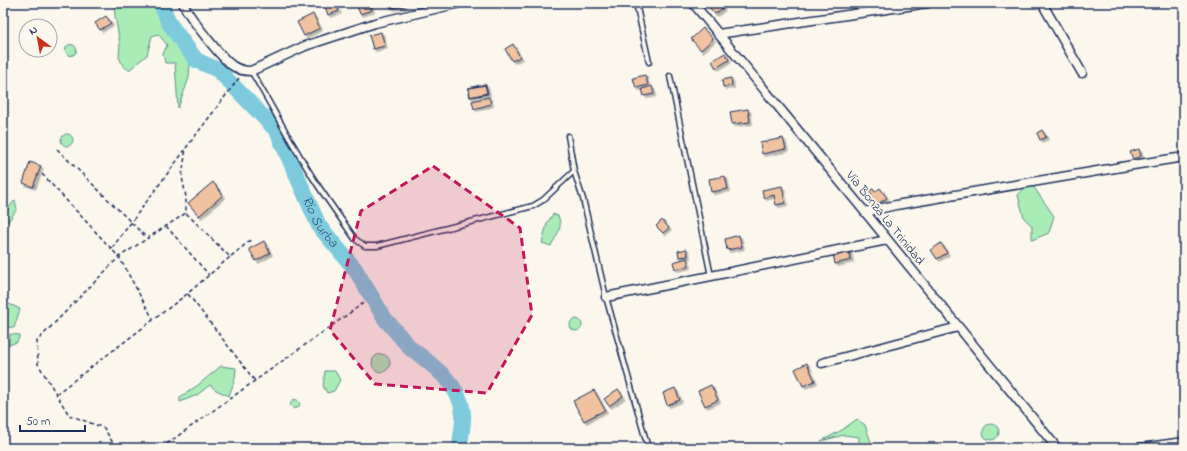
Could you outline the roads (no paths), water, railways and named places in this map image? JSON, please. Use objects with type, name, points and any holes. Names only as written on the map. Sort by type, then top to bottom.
[{"type":"street","points":[[183,3],[195,22],[222,56],[232,65],[248,71],[305,46],[375,23],[460,3]]},
{"type":"street","name":"Vía Bonza La Trinidad","points":[[693,3],[1057,448]]},
{"type":"street","points":[[718,34],[928,3]]},
{"type":"street","points":[[1042,3],[1082,73]]},
{"type":"street","points":[[865,212],[896,205],[1184,157]]},
{"type":"street","points":[[606,297],[887,240]]},
{"type":"street","points":[[822,363],[958,327]]},
{"type":"street","points":[[1140,448],[1184,442]]},
{"type":"lane","points":[[636,3],[649,62]]},
{"type":"lane","points":[[248,71],[271,104],[290,140],[315,181],[355,239],[365,246],[377,246],[533,206],[542,200],[574,171]]},
{"type":"lane","points":[[670,76],[711,276]]},
{"type":"lane","points":[[568,136],[574,171],[583,199],[606,297],[648,448]]},
{"type":"waterway","name":"Río Surba","points":[[161,3],[169,23],[196,60],[218,70],[277,131],[319,226],[355,269],[385,319],[412,350],[438,370],[452,386],[461,404],[463,414],[460,448]]}]
